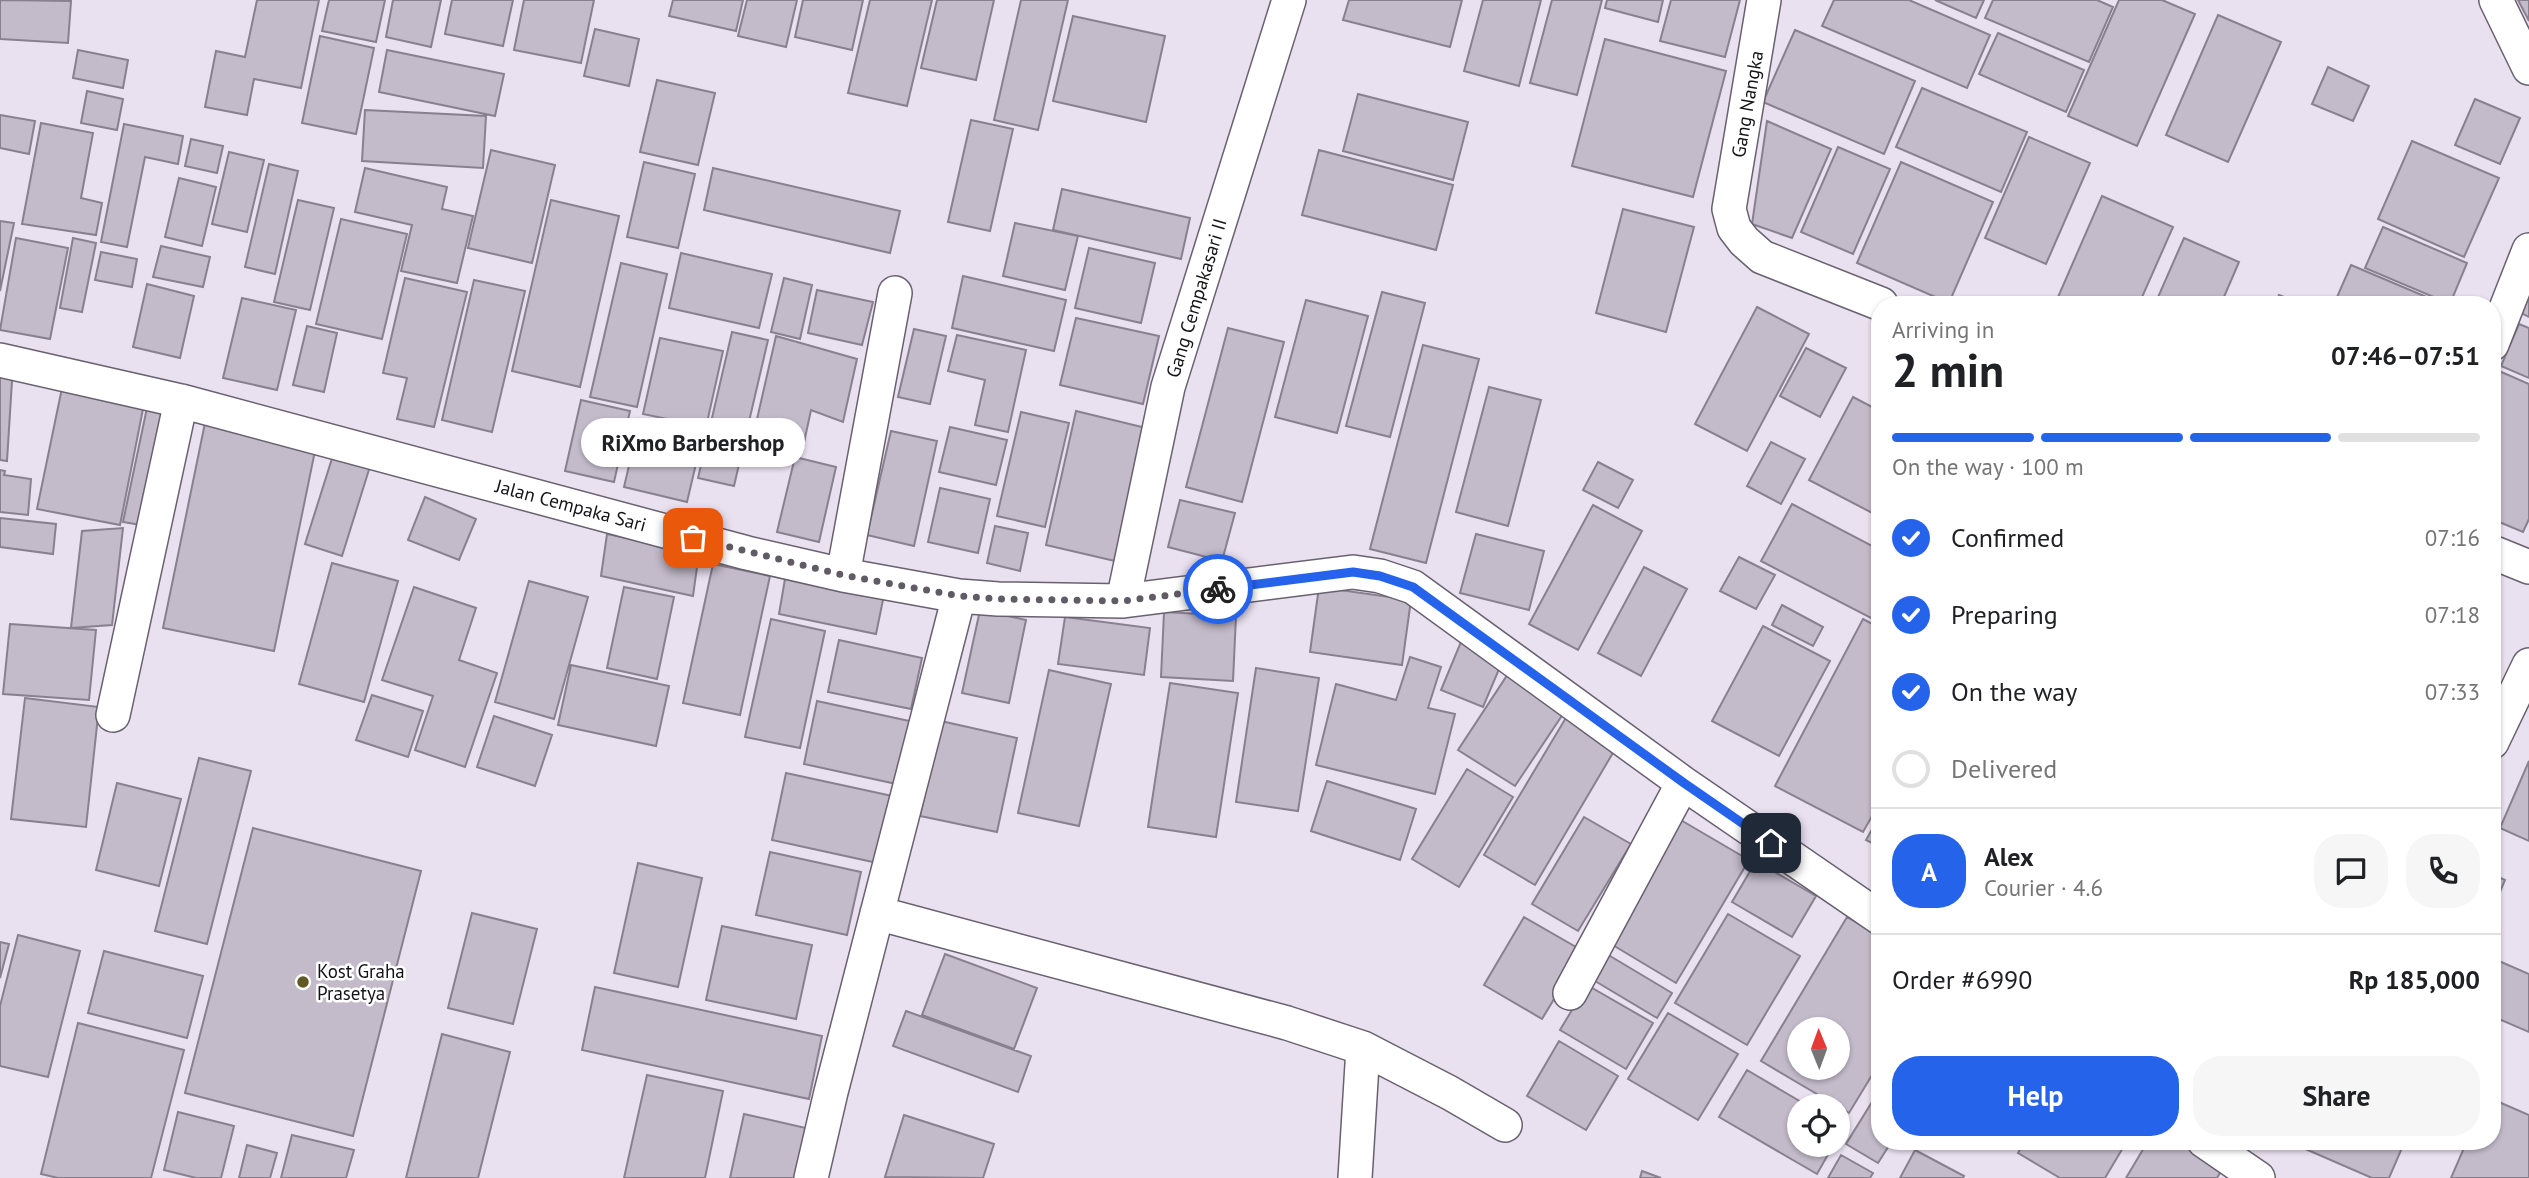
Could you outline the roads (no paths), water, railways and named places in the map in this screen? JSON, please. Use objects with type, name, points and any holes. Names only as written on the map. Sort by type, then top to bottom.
[{"type":"street","name":"Gang Cempakasari II","points":[[1123,601],[1168,387],[1289,0]]},
{"type":"street","name":"Gang Nangka","points":[[1764,0],[1729,209],[1734,228],[1762,257],[1871,300]]},
{"type":"street","points":[[2496,0],[2529,68]]},
{"type":"street","points":[[2501,321],[2529,250]]},
{"type":"street","points":[[843,575],[895,293]]},
{"type":"street","name":"Jalan Cempaka Sari","points":[[0,360],[181,401],[747,553],[843,575],[959,596],[1123,601],[1353,572],[1380,576],[1413,587],[1684,783],[1871,912]]},
{"type":"street","points":[[113,715],[181,401]]},
{"type":"street","points":[[2501,556],[2529,567]]},
{"type":"street","points":[[811,1178],[959,596]]},
{"type":"street","points":[[2501,723],[2529,665]]},
{"type":"street","points":[[1570,993],[1684,783]]},
{"type":"street","points":[[877,913],[1287,1023],[1363,1048],[1505,1125]]},
{"type":"street","points":[[1355,1178],[1363,1048]]},
{"type":"street","points":[[2221,1150],[2258,1178]]},
{"type":"place","name":"RiXmo Barbershop","points":[[693,538]]},
{"type":"place","name":"Kost Graha Prasetya","points":[[303,982]]}]
